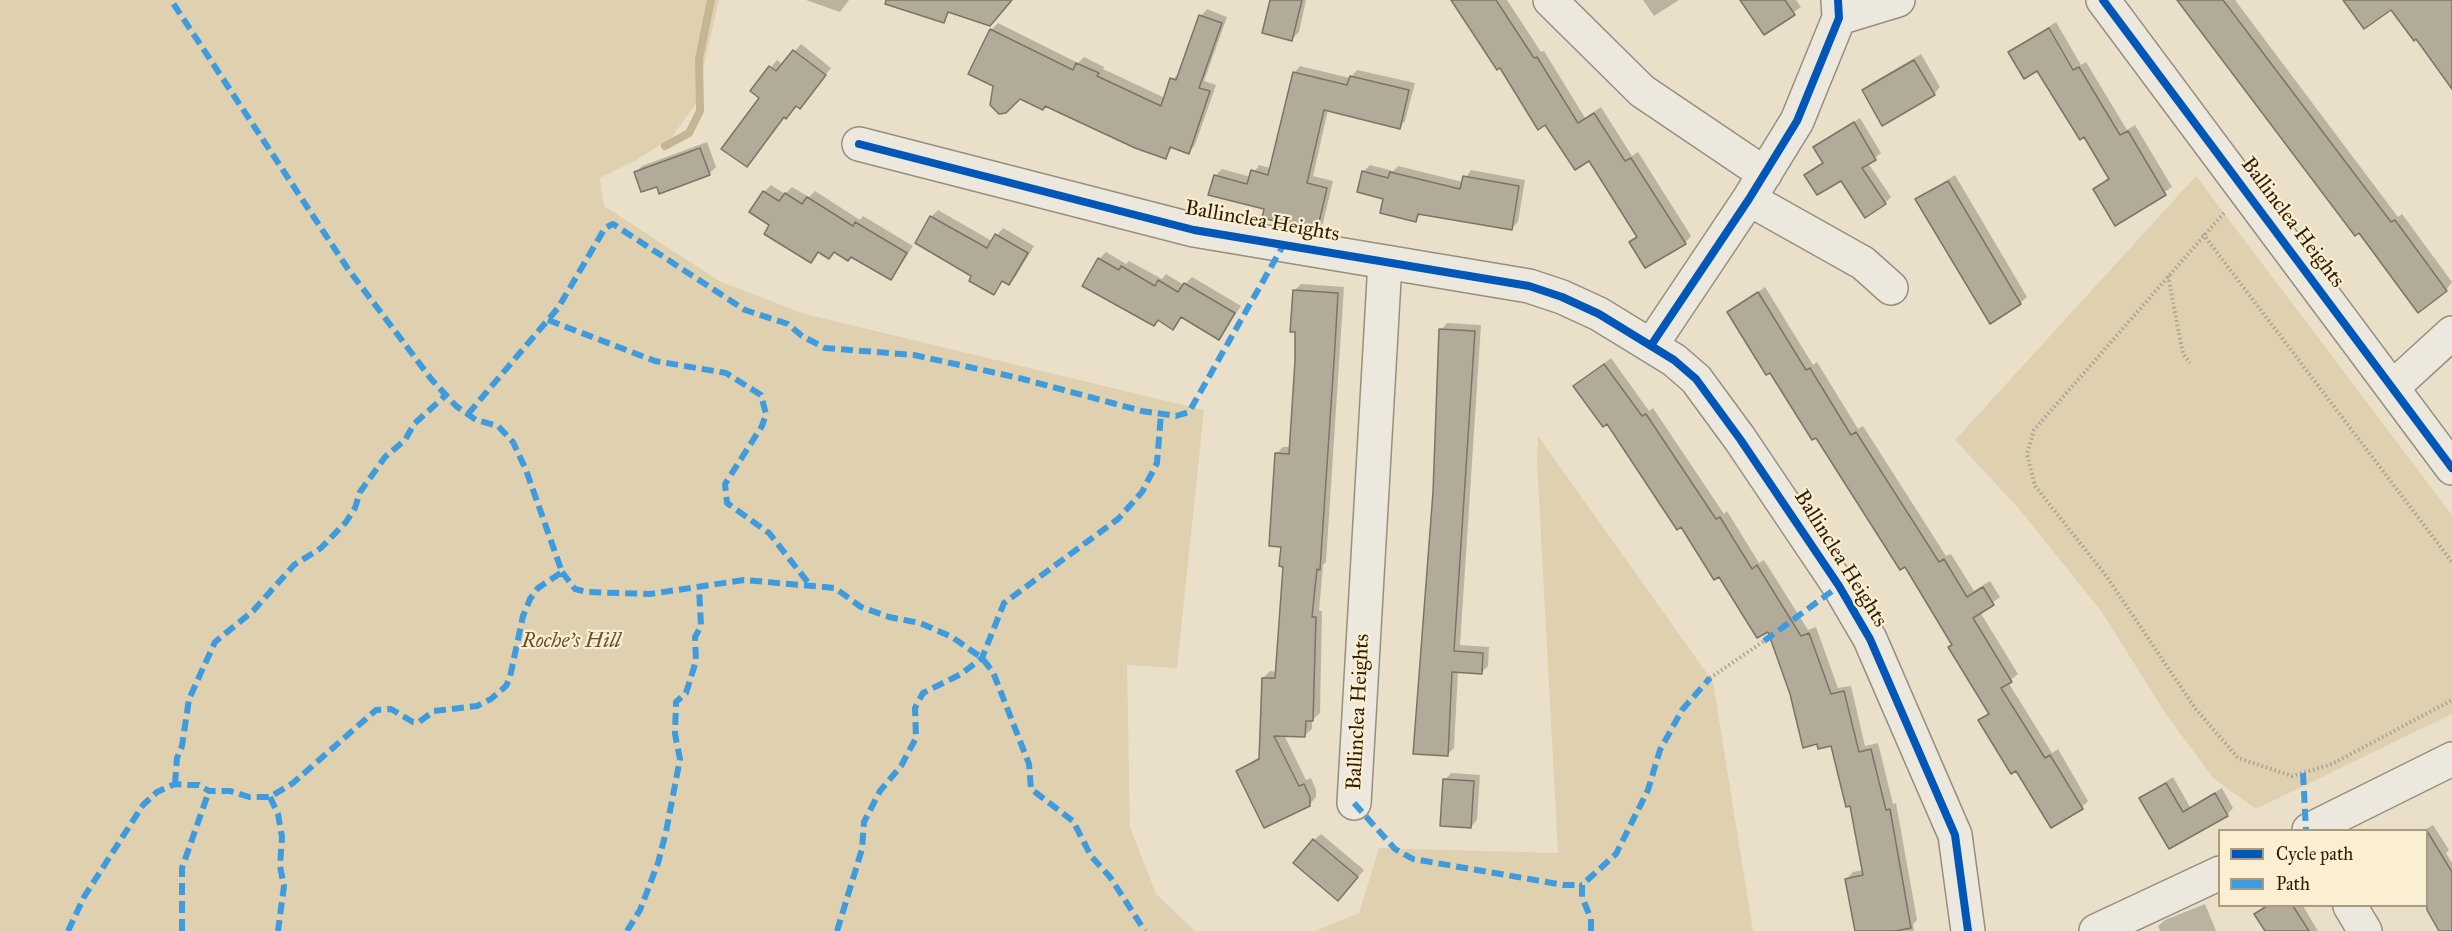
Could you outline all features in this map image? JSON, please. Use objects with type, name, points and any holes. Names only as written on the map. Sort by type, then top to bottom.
[{"type":"street","points":[[1550,0],[1642,90],[1757,186],[1863,263],[1891,288]]},
{"type":"street","points":[[1652,344],[1757,186],[1797,121],[1838,9],[1898,0]]},
{"type":"street","name":"Ballinclea Heights","points":[[2103,0],[2452,468]]},
{"type":"street","name":"Ballinclea Heights","points":[[859,144],[1194,230],[1529,286],[1562,297],[1599,314],[1652,344],[1696,379],[1719,410],[1812,545],[1869,639],[1955,835],[1968,931]]},
{"type":"street","name":"Ballinclea Heights","points":[[1354,803],[1385,262]]},
{"type":"street","points":[[2393,387],[2452,333]]},
{"type":"street","points":[[2313,829],[2452,759]]},
{"type":"street","points":[[2096,931],[2218,874]]},
{"type":"street","points":[[2351,907],[2365,931]]},
{"type":"path","points":[[2246,191],[2203,234],[2034,430],[2027,454],[2035,486],[2107,577],[2195,708],[2238,758],[2292,776],[2332,764],[2452,700]]},
{"type":"path","points":[[2203,234],[2452,562]]},
{"type":"path","points":[[2168,275],[2183,354],[2190,363]]},
{"type":"path","points":[[1710,678],[1764,641]]},
{"type":"green space","name":"Roche's Hill","points":[[0,0],[719,0],[695,105],[671,138],[635,161],[600,178],[604,206],[721,282],[805,314],[1204,410],[1177,668],[1127,665],[1130,827],[1156,894],[1195,931],[0,931]]},
{"type":"green space","points":[[2196,176],[2452,515],[2452,714],[2256,809],[2213,778],[2166,714],[2101,611],[2020,510],[1955,440]]},
{"type":"green space","points":[[1538,436],[1713,682],[1753,931],[1315,931],[1359,913],[1379,848],[1558,853],[1537,462]]},
{"type":"building","points":[[886,0],[1012,0],[990,26],[948,12],[944,23],[885,4]]},
{"type":"building","points":[[1270,0],[1302,0],[1292,41],[1262,33]]},
{"type":"building","points":[[1451,0],[1496,0],[1534,58],[1537,57],[1578,123],[1594,113],[1625,161],[1631,158],[1686,244],[1645,268],[1629,242],[1637,237],[1589,161],[1575,170],[1545,125],[1538,130],[1500,68],[1497,70]]},
{"type":"building","points":[[1740,0],[1785,0],[1795,15],[1764,35]]},
{"type":"building","points":[[2177,0],[2223,0],[2391,222],[2395,220],[2447,291],[2418,313],[2359,233],[2355,236]]},
{"type":"building","points":[[2343,0],[2452,0],[2452,89],[2416,39],[2414,41],[2391,10],[2364,29]]},
{"type":"building","points":[[1199,15],[1222,23],[1199,88],[1210,91],[1189,154],[1170,147],[1166,159],[1135,148],[1045,106],[1043,110],[1020,99],[1006,113],[999,114],[990,105],[993,86],[968,74],[990,29],[1073,70],[1076,63],[1099,73],[1097,76],[1161,106],[1170,78],[1176,80]]},
{"type":"building","points":[[2049,28],[2073,70],[2079,67],[2120,135],[2128,131],[2166,195],[2115,226],[2093,189],[2109,179],[2084,137],[2080,140],[2037,71],[2024,79],[2008,52]]},
{"type":"building","points":[[793,50],[826,75],[800,109],[796,106],[786,119],[784,117],[747,167],[721,149],[759,98],[750,91],[769,66],[776,71]]},
{"type":"building","points":[[1914,60],[1935,95],[1882,126],[1862,90]]},
{"type":"building","points":[[1293,72],[1347,85],[1350,76],[1409,90],[1400,129],[1324,110],[1307,183],[1327,188],[1317,231],[1262,218],[1264,209],[1208,195],[1214,175],[1247,184],[1251,170],[1268,175]]},
{"type":"building","points":[[1854,122],[1876,160],[1862,168],[1886,204],[1865,218],[1841,181],[1817,195],[1804,175],[1823,163],[1813,147]]},
{"type":"building","points":[[700,148],[710,175],[659,194],[657,187],[641,192],[634,172]]},
{"type":"building","points":[[1362,171],[1388,178],[1390,172],[1460,189],[1463,176],[1519,186],[1512,230],[1418,214],[1416,222],[1380,213],[1383,199],[1357,192]]},
{"type":"building","points":[[1948,181],[2021,304],[1990,324],[1915,199]]},
{"type":"building","points":[[763,191],[779,201],[785,193],[802,204],[807,197],[853,226],[855,222],[907,253],[891,280],[851,257],[848,261],[834,252],[829,259],[818,252],[811,263],[764,234],[769,225],[749,212]]},
{"type":"building","points":[[930,216],[987,248],[995,234],[1028,253],[1009,285],[1002,281],[994,295],[969,281],[971,276],[915,243]]},
{"type":"building","points":[[1098,258],[1119,270],[1121,266],[1155,286],[1158,280],[1178,292],[1184,283],[1235,313],[1219,340],[1181,317],[1173,330],[1158,320],[1154,326],[1082,286]]},
{"type":"building","points":[[1293,290],[1338,293],[1320,570],[1317,569],[1312,617],[1316,617],[1313,721],[1306,721],[1305,737],[1274,736],[1299,786],[1304,784],[1310,797],[1310,806],[1264,828],[1236,771],[1259,759],[1262,678],[1275,678],[1283,567],[1279,566],[1281,547],[1269,546],[1275,453],[1289,454],[1295,361],[1295,332],[1290,332]]},
{"type":"building","points":[[1758,292],[1806,370],[1810,368],[1851,435],[1856,432],[1939,562],[1944,559],[1967,597],[1983,587],[1994,605],[1973,618],[2012,682],[2001,688],[2045,758],[2050,755],[2083,809],[2051,828],[2016,771],[2011,774],[1978,720],[1989,714],[1948,647],[1952,645],[1905,567],[1900,570],[1816,438],[1812,440],[1770,373],[1766,375],[1727,312]]},
{"type":"building","points":[[1439,329],[1475,331],[1454,651],[1483,653],[1482,674],[1452,672],[1448,756],[1413,754],[1433,492]]},
{"type":"building","points":[[1604,364],[1642,416],[1646,414],[1716,519],[1720,517],[1752,569],[1757,565],[1801,636],[1809,633],[1831,694],[1844,691],[1859,752],[1871,749],[1886,810],[1890,809],[1911,928],[1895,931],[1855,931],[1845,879],[1863,875],[1850,806],[1846,807],[1831,746],[1818,749],[1817,744],[1803,748],[1790,694],[1768,632],[1757,638],[1719,577],[1714,580],[1681,527],[1677,530],[1607,424],[1603,427],[1573,386]]},
{"type":"building","points":[[1443,779],[1474,781],[1471,828],[1440,826]]},
{"type":"building","points":[[2166,783],[2183,812],[2215,793],[2228,816],[2169,849],[2139,798]]},
{"type":"building","points":[[2428,833],[2452,872],[2452,931],[2439,931],[2427,910]]},
{"type":"building","points":[[1313,839],[1358,877],[1338,901],[1293,863]]},
{"type":"building","points":[[2265,907],[2294,907],[2309,931],[2265,931],[2254,914]]},
{"type":"waterway","points":[[665,146],[689,133],[700,111],[699,59],[711,0]]},
{"type":"marked path","points":[[68,931],[84,897],[143,805],[157,792],[175,784],[199,785],[209,791],[230,791],[249,797],[270,797],[293,783],[376,710],[391,709],[413,722],[419,722],[434,711],[477,706],[491,699],[506,686],[510,677],[523,616],[530,599],[538,588],[562,572],[526,470],[513,442],[498,426],[476,420],[456,406],[432,380],[348,269],[171,0]]},
{"type":"marked path","points":[[468,414],[558,308],[605,228],[613,224],[745,310],[788,324],[802,336],[825,348],[914,355],[1019,378],[1142,411],[1176,416],[1189,412],[1284,244]]},
{"type":"marked path","points":[[548,320],[655,361],[726,373],[761,395],[766,414],[762,426],[725,484],[727,503],[769,533],[810,585]]},
{"type":"marked path","points":[[175,784],[177,758],[182,746],[189,699],[215,642],[253,611],[294,565],[321,548],[346,522],[355,508],[360,492],[385,457],[405,440],[414,424],[446,395]]},
{"type":"marked path","points":[[837,931],[862,849],[864,822],[880,791],[901,766],[916,738],[915,708],[923,693],[961,674],[982,658],[1004,603],[1118,519],[1142,492],[1157,463],[1161,414]]},
{"type":"marked path","points":[[562,572],[575,589],[587,592],[650,594],[744,580],[835,588],[861,607],[889,617],[920,623],[952,637],[982,658],[993,672],[1029,764],[1031,789],[1073,821],[1091,856],[1110,877],[1145,931]]},
{"type":"marked path","points":[[1764,641],[1839,586]]},
{"type":"marked path","points":[[627,931],[640,910],[658,863],[666,832],[680,759],[675,734],[676,702],[686,693],[696,661],[695,637],[701,626],[699,588]]},
{"type":"marked path","points":[[1591,931],[1591,919],[1582,897],[1582,885],[1616,854],[1648,790],[1660,750],[1682,710],[1710,678]]},
{"type":"marked path","points":[[2303,773],[2306,829]]},
{"type":"marked path","points":[[182,931],[182,868],[209,791]]},
{"type":"marked path","points":[[270,797],[278,814],[282,837],[280,866],[284,886],[278,931]]},
{"type":"marked path","points":[[1354,803],[1395,849],[1413,859],[1564,885],[1582,885]]},
{"type":"cycle path","points":[[1652,344],[1749,199],[1797,121],[1839,18],[1838,0]]},
{"type":"cycle path","points":[[2103,0],[2452,468]]},
{"type":"cycle path","points":[[859,144],[1194,230],[1529,286],[1562,297],[1599,314],[1674,360],[1696,379],[1740,439],[1839,586],[1870,639],[1955,835],[1968,931]]}]
